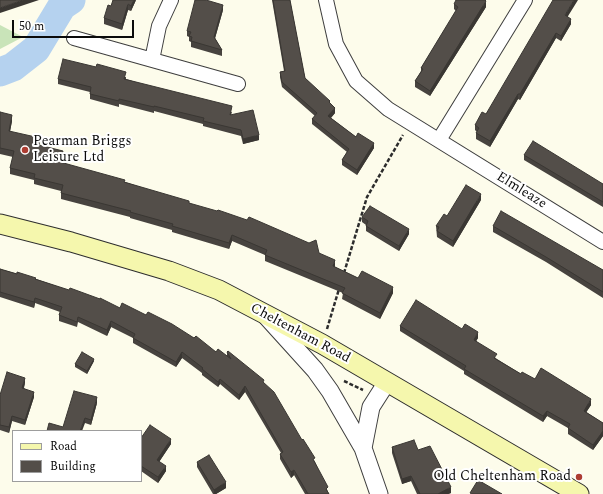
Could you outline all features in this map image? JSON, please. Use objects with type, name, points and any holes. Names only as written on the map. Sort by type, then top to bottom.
[{"type":"main road","name":"Cheltenham Road","points":[[0,224],[71,242],[169,271],[219,290],[322,344],[579,494]]},
{"type":"street","points":[[152,60],[159,26],[171,0]]},
{"type":"street","name":"Elmleaze","points":[[326,0],[336,44],[356,81],[388,109],[603,242]]},
{"type":"street","points":[[438,140],[525,0]]},
{"type":"street","points":[[74,38],[238,84]]},
{"type":"street","points":[[264,314],[315,370],[330,391],[363,448],[379,494]]},
{"type":"street","points":[[363,448],[371,407],[387,382]]},
{"type":"path","points":[[342,278],[366,197],[410,122]]},
{"type":"path","points":[[322,344],[340,286]]},
{"type":"green space","points":[[0,25],[23,37],[0,49]]},
{"type":"building","points":[[0,0],[23,0],[0,8]]},
{"type":"building","points":[[113,0],[134,0],[131,6],[128,4],[122,24],[104,18],[108,5],[111,6]]},
{"type":"building","points":[[195,0],[206,0],[223,5],[214,37],[222,50],[191,41],[192,37],[189,36],[191,32],[187,31]]},
{"type":"building","points":[[273,0],[290,0],[305,78],[330,101],[329,102],[335,108],[328,116],[356,137],[358,133],[374,143],[357,170],[342,160],[349,149],[312,119],[317,113],[282,82],[280,72],[285,71]]},
{"type":"building","points":[[456,0],[486,1],[430,91],[415,81],[423,69],[421,68],[458,7],[454,4]]},
{"type":"building","points":[[553,0],[574,0],[565,15],[571,19],[561,36],[556,33],[490,141],[476,133],[479,128],[475,125],[482,112],[486,114]]},
{"type":"building","points":[[63,59],[96,67],[97,64],[126,72],[124,79],[232,106],[230,115],[253,110],[259,135],[243,139],[241,130],[203,121],[204,118],[154,106],[119,99],[119,101],[90,94],[91,87],[58,79]]},
{"type":"building","points":[[0,112],[12,115],[9,131],[40,138],[39,145],[63,151],[60,162],[125,180],[124,182],[247,220],[249,217],[309,243],[316,240],[319,253],[335,260],[333,266],[358,278],[362,271],[393,287],[380,313],[342,293],[345,288],[265,255],[267,250],[232,235],[229,243],[172,226],[173,224],[130,212],[131,211],[61,193],[63,185],[34,178],[35,174],[10,168],[14,151],[0,148]]},
{"type":"building","points":[[533,141],[603,184],[603,202],[524,155]]},
{"type":"building","points":[[466,185],[481,194],[453,241],[437,231],[439,227],[436,226],[444,214],[447,216]]},
{"type":"building","points":[[370,206],[409,229],[399,246],[366,226],[368,221],[362,217]]},
{"type":"building","points":[[501,211],[603,270],[603,292],[493,226]]},
{"type":"building","points":[[0,269],[17,274],[17,272],[69,290],[70,288],[100,298],[120,308],[122,303],[146,315],[148,312],[172,324],[194,338],[196,336],[216,352],[218,349],[231,359],[227,352],[228,351],[264,380],[263,382],[274,392],[302,440],[303,439],[315,458],[313,459],[328,487],[326,489],[329,494],[308,494],[294,470],[291,472],[280,454],[283,452],[245,386],[239,395],[220,379],[218,382],[182,352],[176,362],[133,338],[135,334],[111,321],[107,330],[78,317],[77,322],[59,315],[62,307],[35,298],[34,302],[0,292]]},
{"type":"building","points":[[416,300],[462,329],[465,324],[478,332],[474,340],[497,354],[494,358],[521,374],[522,372],[535,379],[541,368],[591,399],[584,411],[603,423],[603,431],[593,445],[568,428],[570,424],[547,411],[543,416],[464,369],[466,366],[400,326]]},
{"type":"building","points":[[82,352],[94,359],[87,371],[75,364]]},
{"type":"building","points":[[7,372],[25,378],[22,388],[34,392],[25,420],[12,416],[9,427],[0,425],[0,395]]},
{"type":"building","points":[[74,391],[97,397],[91,420],[85,418],[80,430],[47,430],[49,423],[63,427]]},
{"type":"building","points":[[150,425],[171,439],[157,460],[166,466],[158,477],[142,467],[142,437]]},
{"type":"building","points":[[414,440],[418,450],[430,446],[451,487],[438,494],[420,494],[411,476],[402,479],[392,447]]},
{"type":"building","points":[[209,455],[226,482],[214,490],[197,462]]},
{"type":"building","points":[[478,480],[502,494],[470,493]]},
{"type":"waterway","points":[[0,72],[13,67],[36,49],[62,6],[71,0]]},
{"type":"place","name":"Pearman Briggs Leisure Ltd","points":[[25,150]]},
{"type":"place","name":"Old Cheltenham Road","points":[[579,477]]}]
